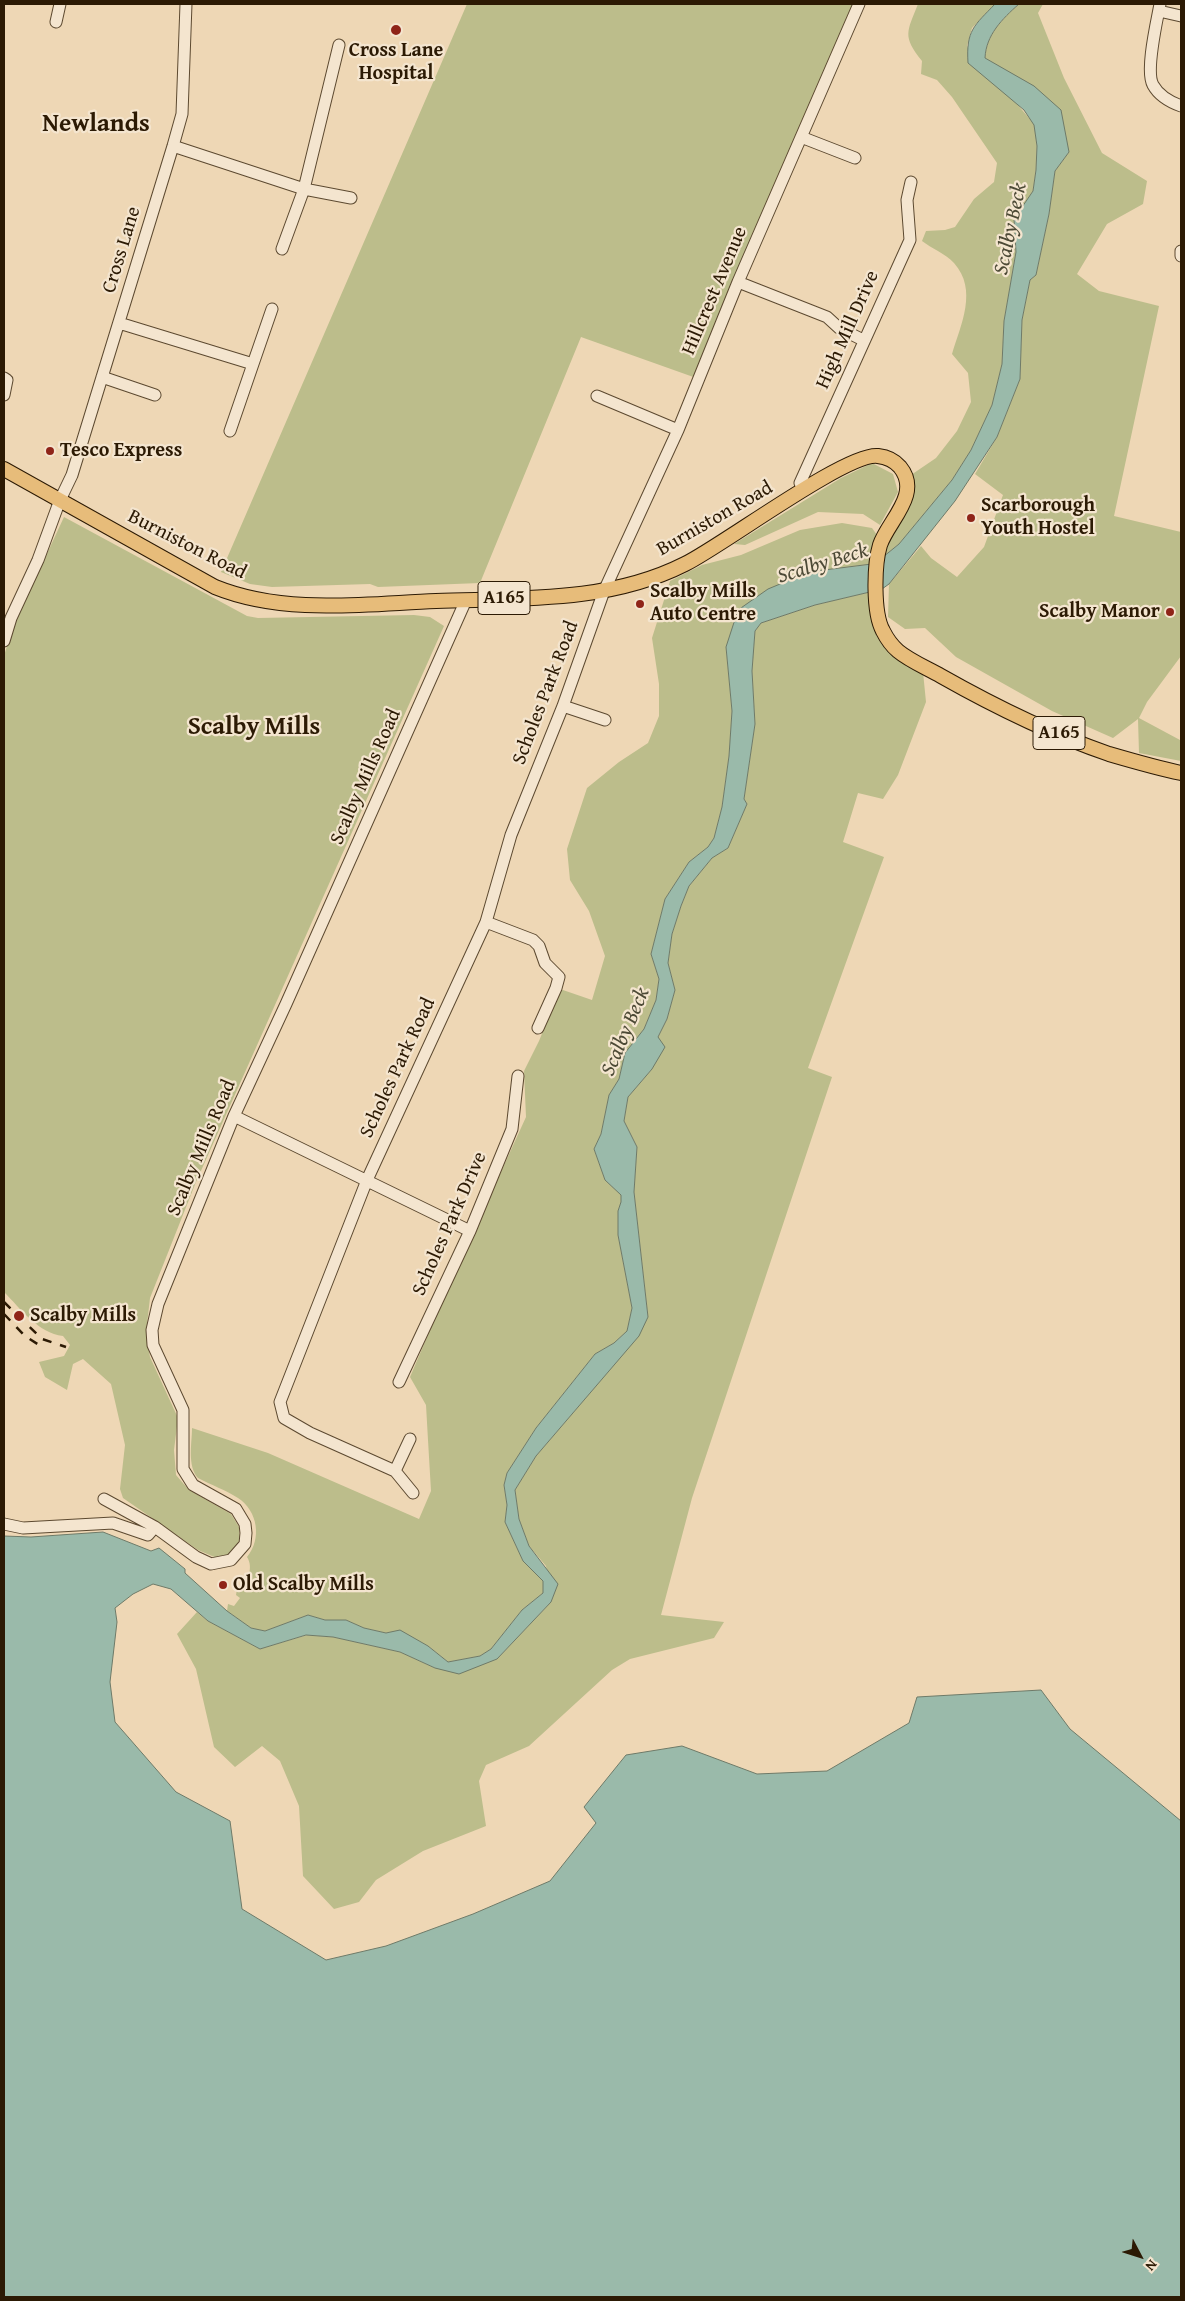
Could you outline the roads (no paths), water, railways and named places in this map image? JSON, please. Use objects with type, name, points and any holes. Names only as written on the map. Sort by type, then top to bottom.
[{"type":"main road","name":"Burniston Road","points":[[4,470],[207,582],[235,595],[284,605],[547,597],[604,591],[640,583],[685,564],[804,490],[859,459],[882,456],[897,464],[906,480],[906,498],[884,536],[878,557],[876,603],[879,624],[890,644],[900,653],[985,700],[1086,745],[1110,754],[1181,773]]},
{"type":"street","points":[[56,22],[60,4]]},
{"type":"street","name":"Cross Lane","points":[[4,641],[11,618],[38,560],[60,500],[72,475],[173,146],[182,114],[186,4]]},
{"type":"street","name":"Hillcrest Avenue","points":[[604,591],[678,430],[738,282],[859,4]]},
{"type":"street","points":[[1181,16],[1160,8],[1150,63],[1152,84],[1167,100],[1181,106]]},
{"type":"street","points":[[282,249],[304,189],[339,45]]},
{"type":"street","points":[[801,137],[855,158]]},
{"type":"street","points":[[173,146],[304,189],[351,198]]},
{"type":"street","name":"High Mill Drive","points":[[804,490],[800,483],[863,340],[910,240],[907,200],[911,182]]},
{"type":"street","points":[[1181,251],[1181,256]]},
{"type":"street","points":[[738,282],[827,317],[839,328],[863,340]]},
{"type":"street","points":[[230,432],[272,309]]},
{"type":"street","points":[[119,323],[254,364]]},
{"type":"street","points":[[102,377],[155,395]]},
{"type":"street","points":[[4,378],[7,380],[4,395]]},
{"type":"street","points":[[597,396],[678,430]]},
{"type":"street","name":"Scholes Park Road","points":[[413,1493],[395,1471],[310,1433],[284,1418],[280,1402],[367,1180],[486,922],[511,836],[563,706],[604,591]]},
{"type":"street","name":"Scalby Mills Road","points":[[104,1499],[155,1527],[196,1557],[211,1564],[231,1560],[245,1544],[245,1524],[236,1509],[193,1485],[183,1469],[183,1410],[159,1362],[153,1345],[152,1330],[158,1304],[234,1116],[466,600]]},
{"type":"street","points":[[563,706],[605,720]]},
{"type":"street","points":[[486,922],[533,940],[539,946],[545,963],[559,977],[538,1028]]},
{"type":"street","name":"Scholes Park Drive","points":[[399,1382],[470,1231],[512,1129],[518,1076]]},
{"type":"street","points":[[234,1116],[470,1231]]},
{"type":"street","points":[[395,1471],[410,1439]]},
{"type":"street","points":[[4,1524],[23,1528],[114,1523],[148,1536],[155,1527]]},
{"type":"railway","points":[[4,1302],[42,1339],[66,1347]]},
{"type":"railway","points":[[4,1314],[25,1336],[39,1345]]},
{"type":"place","name":"Cross Lane Hospital","points":[[396,30]]},
{"type":"place","name":"Tesco Express","points":[[50,451]]},
{"type":"place","name":"Scarborough Youth Hostel","points":[[971,518]]},
{"type":"place","name":"Scalby Mills Auto Centre","points":[[640,604]]},
{"type":"place","name":"Scalby Manor","points":[[1170,612]]},
{"type":"place","name":"Scalby Mills","points":[[19,1316]]},
{"type":"place","name":"Old Scalby Mills","points":[[223,1585]]},
{"type":"district","name":"Newlands","points":[[96,125]]},
{"type":"district","name":"Scalby Mills","points":[[254,728]]},
{"type":"water label","name":"Scalby Beck","points":[[1011,229]]},
{"type":"water label","name":"Scalby Beck","points":[[823,564]]},
{"type":"water label","name":"Scalby Beck","points":[[626,1032]]}]
